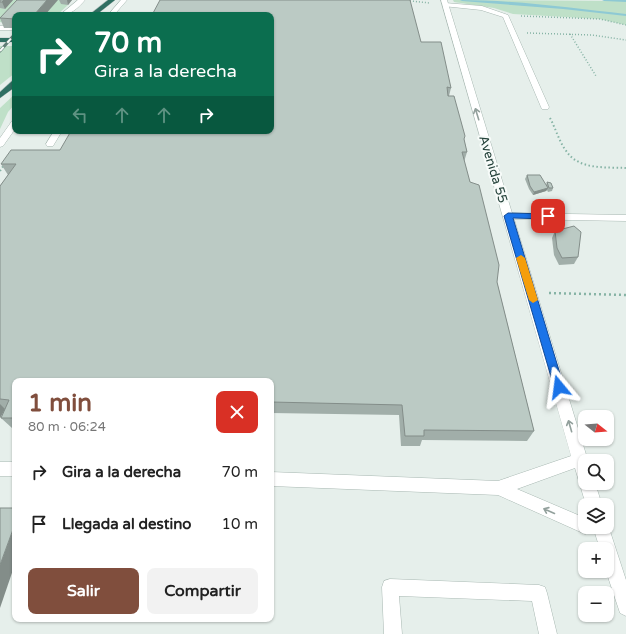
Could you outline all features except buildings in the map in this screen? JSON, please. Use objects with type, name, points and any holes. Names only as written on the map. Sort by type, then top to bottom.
[{"type":"highway","points":[[97,12],[112,0]]},
{"type":"highway","points":[[0,40],[12,40]]},
{"type":"highway","points":[[0,96],[12,86]]},
{"type":"street","points":[[67,12],[82,0]]},
{"type":"street","points":[[114,12],[124,0]]},
{"type":"street","points":[[444,2],[482,8],[506,16],[545,106]]},
{"type":"street","name":"Avenida 55","points":[[444,2],[578,454]]},
{"type":"street","points":[[0,28],[12,28]]},
{"type":"street","points":[[0,144],[12,127]]},
{"type":"street","points":[[50,144],[56,134]]},
{"type":"street","points":[[508,216],[626,218]]},
{"type":"street","points":[[274,479],[498,488],[578,461]]},
{"type":"street","points":[[0,468],[12,469]]},
{"type":"street","points":[[498,488],[578,523]]},
{"type":"street","points":[[603,534],[626,607]]},
{"type":"street","points":[[394,634],[390,587],[539,592],[548,634]]},
{"type":"path","points":[[401,0],[444,2]]},
{"type":"path","points":[[506,16],[600,19],[626,25]]},
{"type":"path","points":[[513,32],[592,35],[626,40]]},
{"type":"path","points":[[570,34],[596,76]]},
{"type":"path","points":[[545,106],[568,154],[578,162],[598,167],[626,168]]},
{"type":"path","points":[[531,292],[626,296]]},
{"type":"green space","points":[[13,0],[65,0],[68,5],[60,12],[12,12],[12,17],[4,23],[0,22],[0,8],[5,8]]},
{"type":"green space","points":[[453,0],[626,1],[626,25],[600,19],[513,14],[494,8],[454,2]]},
{"type":"green space","points":[[0,46],[12,46],[12,75],[0,85]]},
{"type":"green space","points":[[12,97],[12,107],[8,112],[0,129],[0,108]]},
{"type":"waterway","points":[[462,0],[563,8],[626,15]]},
{"type":"waterway","points":[[604,0],[626,1]]},
{"type":"railway","points":[[0,51],[12,37]]},
{"type":"slow traffic","points":[[521,258],[533,300]]},
{"type":"route","points":[[548,216],[508,216],[559,387]]}]
